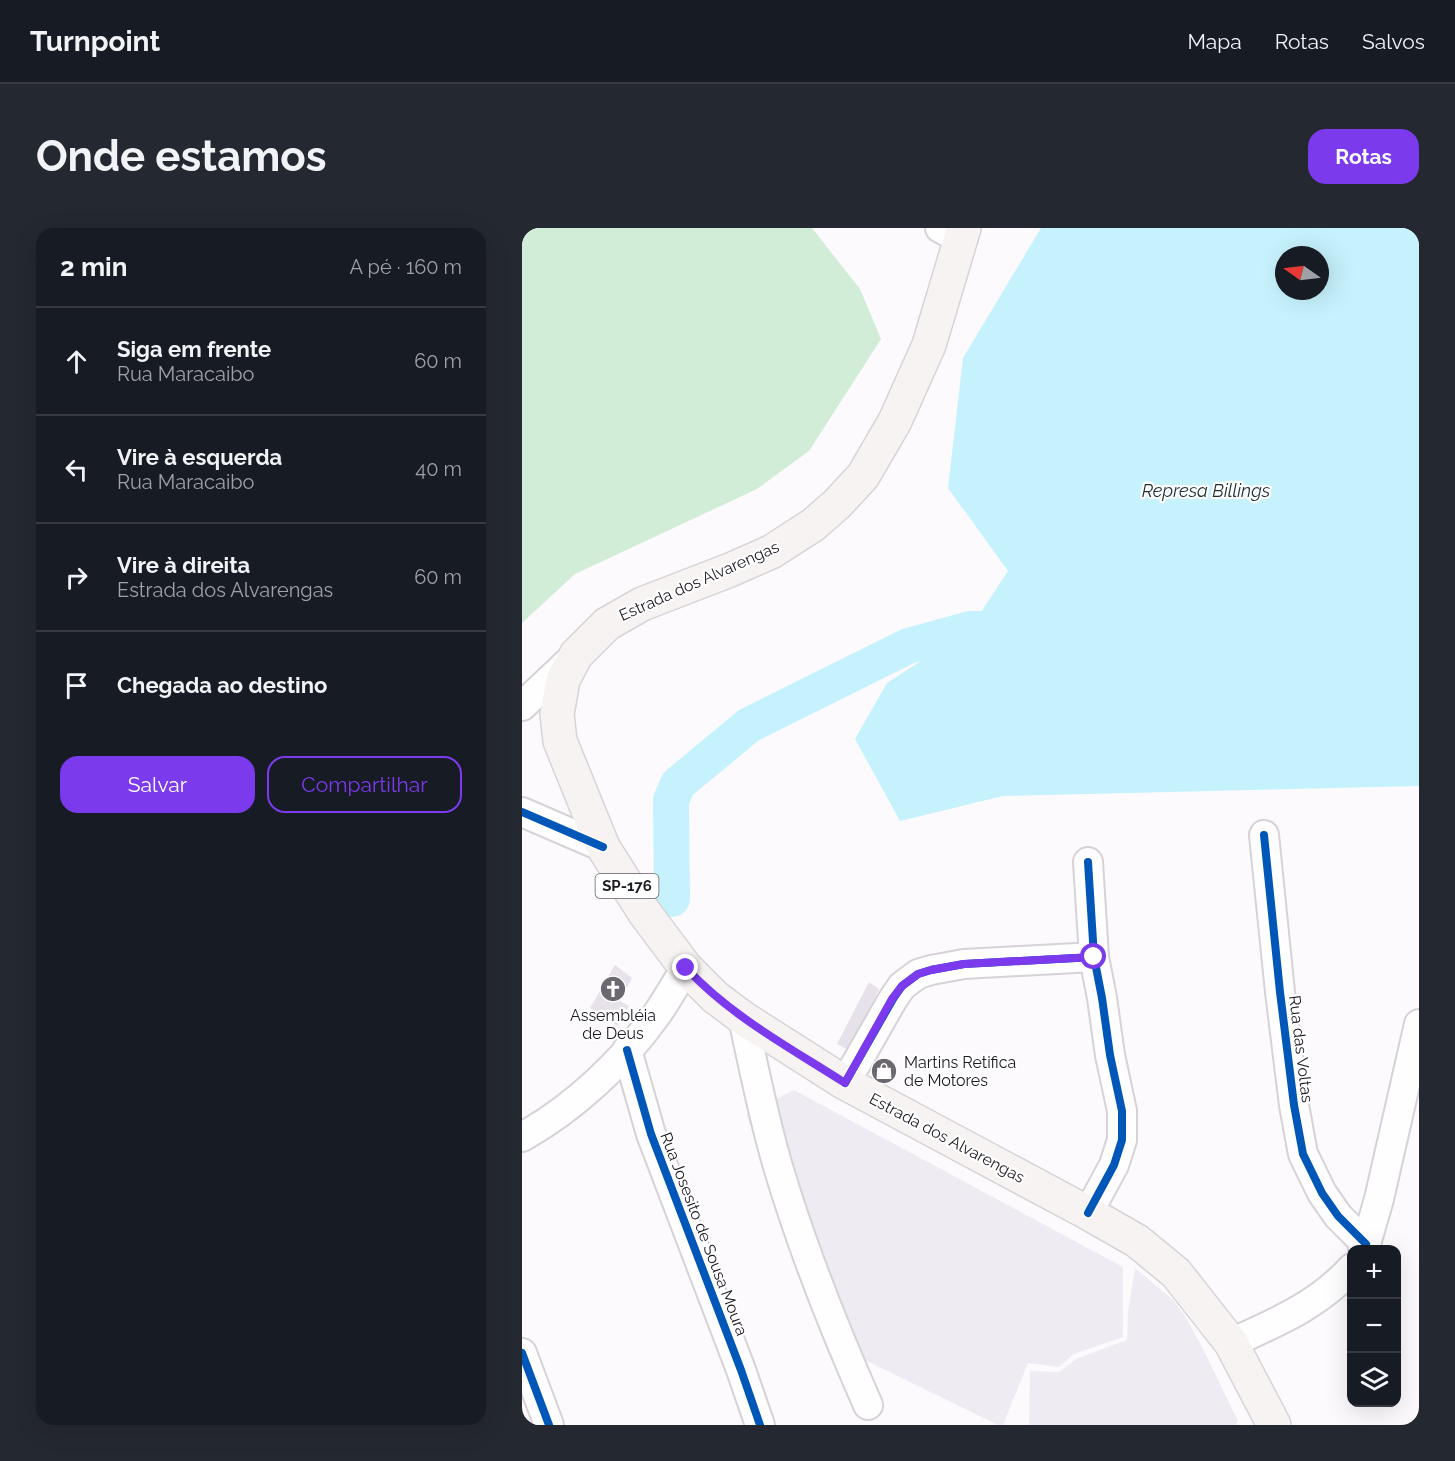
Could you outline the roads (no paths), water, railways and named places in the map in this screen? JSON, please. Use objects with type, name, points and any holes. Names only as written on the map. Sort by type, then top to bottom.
[{"type":"main road","name":"Estrada dos Alvarengas","points":[[955,232],[928,345],[895,421],[863,476],[813,525],[771,552],[642,604],[608,624],[576,655],[563,680],[557,714],[560,741],[603,847],[644,912],[686,968],[715,997],[743,1018],[845,1083],[1137,1241],[1176,1274],[1231,1343],[1274,1425]]},
{"type":"street","points":[[522,706],[576,655]]},
{"type":"street","points":[[522,812],[603,847]]},
{"type":"street","name":"Rua das Voltas","points":[[1264,835],[1280,992],[1294,1105],[1303,1154],[1327,1201],[1362,1245]]},
{"type":"street","points":[[1088,862],[1094,957],[1122,1111],[1122,1140],[1114,1165],[1088,1213]]},
{"type":"street","points":[[845,1083],[892,999],[902,986],[918,974],[964,964],[1094,957]]},
{"type":"street","points":[[522,1137],[542,1126],[595,1084],[657,1015],[686,968]]},
{"type":"street","points":[[743,1018],[760,1101],[779,1170],[818,1286],[868,1406]]},
{"type":"street","points":[[1365,1245],[1379,1199],[1419,1024]]},
{"type":"street","name":"Rua Josesito de Sousa Moura","points":[[627,1050],[651,1134],[760,1425]]},
{"type":"street","points":[[1231,1343],[1298,1311],[1325,1294],[1347,1273]]},
{"type":"street","points":[[522,1353],[549,1425]]},
{"type":"water","name":"Represa Billings","points":[[1041,228],[1419,228],[1419,786],[1003,796],[900,821],[855,739],[887,683],[970,629],[1008,571],[948,488],[963,358]]},
{"type":"waterway","points":[[672,899],[671,800],[678,784],[749,725],[908,646],[970,629],[1019,629]]},
{"type":"place","name":"Assembléia de Deus","points":[[613,989]]},
{"type":"place","name":"Martins Retifica de Motores","points":[[884,1071]]}]
